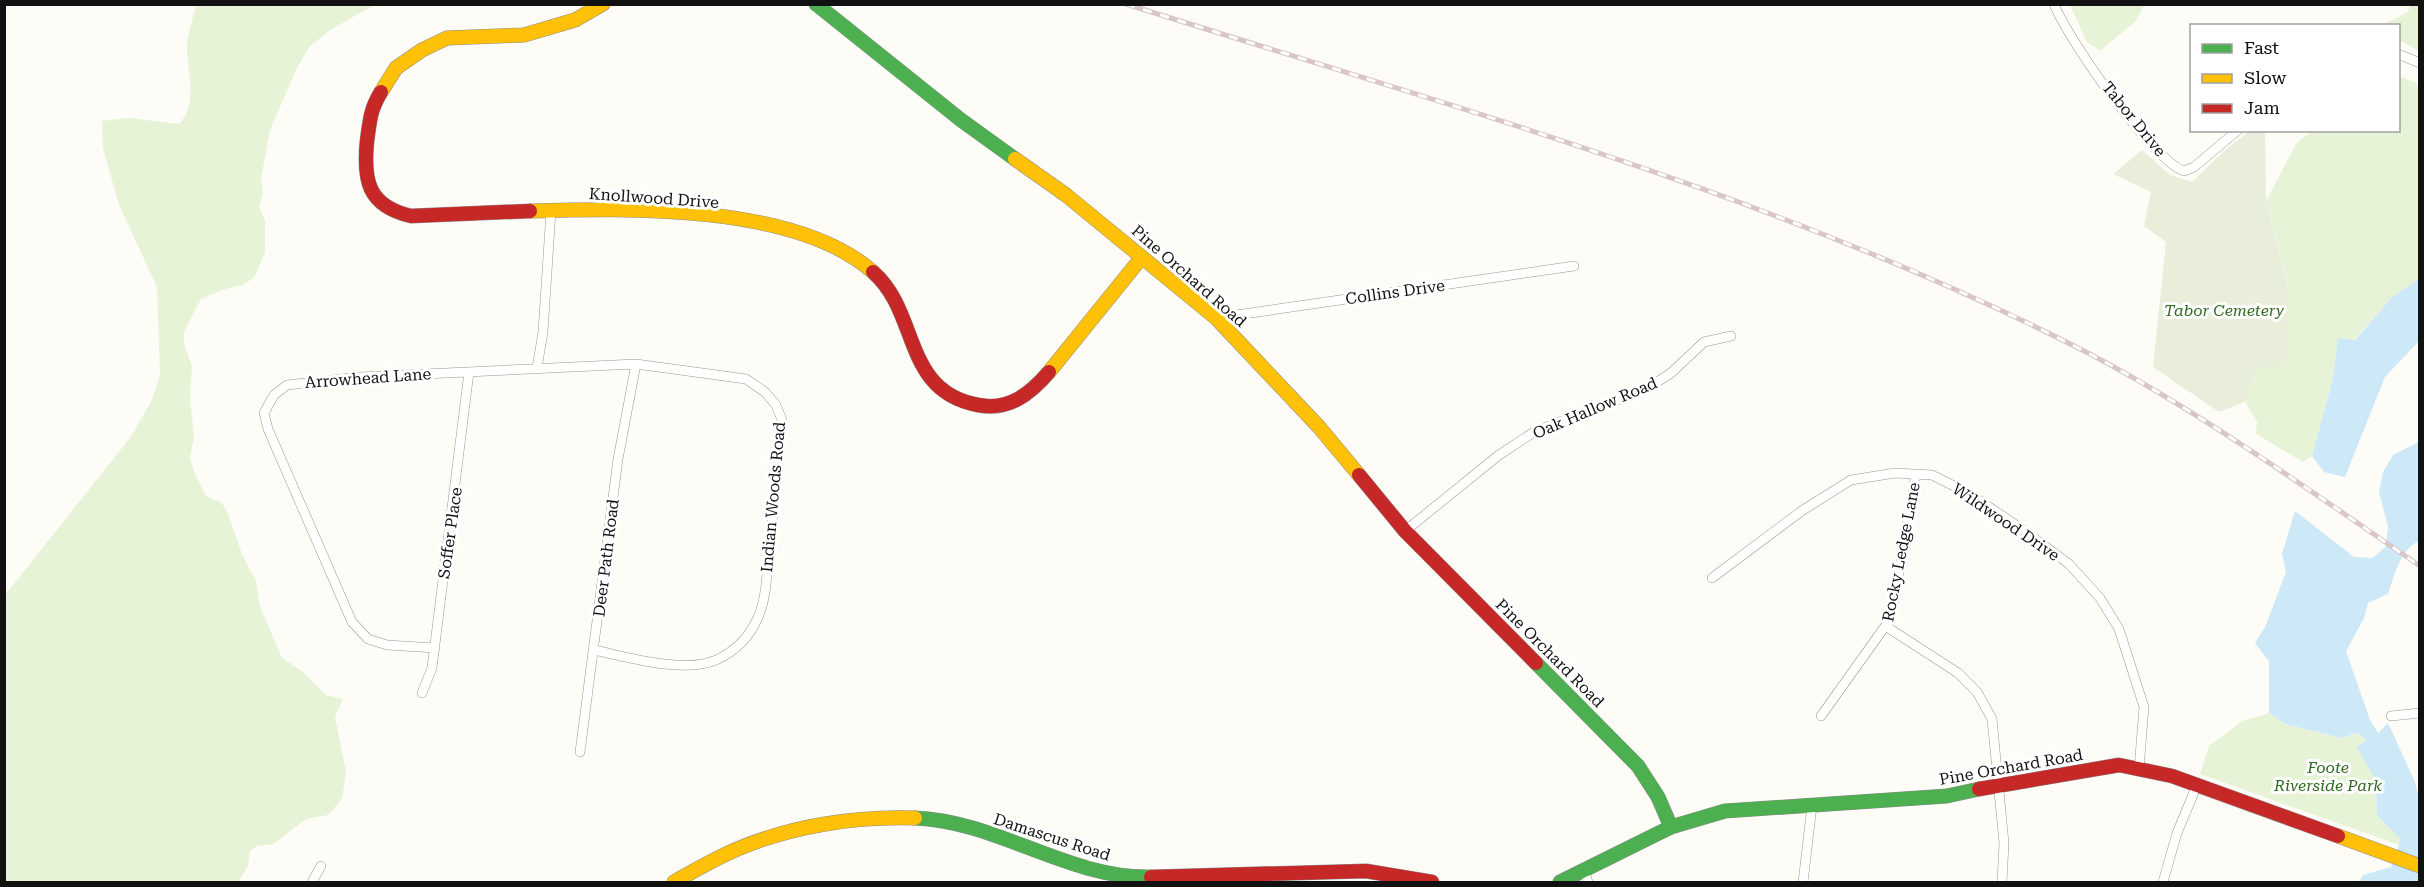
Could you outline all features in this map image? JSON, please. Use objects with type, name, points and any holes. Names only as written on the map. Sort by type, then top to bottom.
[{"type":"street","name":"Knollwood Drive","points":[[603,4],[575,20],[524,35],[447,39],[422,50],[396,68],[371,108],[364,172],[376,198],[394,212],[411,216],[592,210],[694,214],[777,228],[832,243],[872,268],[891,291],[914,351],[929,380],[945,394],[966,404],[987,407],[1016,403],[1036,386],[1091,324],[1142,258]]},
{"type":"street","name":"Pine Orchard Road","points":[[816,4],[834,16],[961,120],[1066,195],[1216,318],[1319,427],[1404,531],[1638,766],[1658,797],[1671,827],[1725,811],[1947,796],[1998,784],[2119,765],[2172,776],[2420,866]]},
{"type":"street","name":"Tabor Drive","points":[[2054,4],[2075,43],[2133,122],[2173,167],[2184,171],[2194,166],[2236,132]]},
{"type":"street","points":[[2400,55],[2420,63]]},
{"type":"street","points":[[537,368],[544,320],[551,211]]},
{"type":"street","name":"Collins Drive","points":[[1216,318],[1574,266]]},
{"type":"street","name":"Oak Hallow Road","points":[[1404,531],[1499,455],[1534,432],[1648,388],[1671,373],[1704,342],[1731,336]]},
{"type":"street","name":"Indian Woods Road","points":[[537,368],[636,364],[746,379],[765,392],[776,405],[782,420],[767,572],[760,613],[752,630],[737,647],[715,660],[689,665],[649,661],[594,650]]},
{"type":"street","name":"Deer Path Road","points":[[580,752],[618,459],[636,364]]},
{"type":"street","name":"Arrowhead Lane","points":[[435,648],[387,645],[368,639],[352,622],[322,559],[264,413],[274,395],[287,385],[360,377],[537,368]]},
{"type":"street","name":"Soffer Place","points":[[422,693],[432,668],[435,648],[469,372]]},
{"type":"street","name":"Wildwood Drive","points":[[1712,578],[1803,510],[1851,480],[1896,473],[1932,475],[1970,494],[2069,564],[2100,598],[2120,629],[2144,707],[2139,769]]},
{"type":"street","name":"Rocky Ledge Lane","points":[[1821,716],[1887,627],[1891,618],[1916,474]]},
{"type":"street","points":[[1887,627],[1958,673],[1977,692],[1992,719],[2004,843],[2002,882]]},
{"type":"street","points":[[2391,716],[2420,713]]},
{"type":"street","points":[[2163,882],[2177,833],[2197,785]]},
{"type":"street","points":[[1803,882],[1812,806]]},
{"type":"street","name":"Damascus Road","points":[[674,882],[735,850],[793,830],[880,817],[932,819],[981,831],[1098,871],[1142,877],[1366,871],[1432,882]]},
{"type":"street","points":[[1560,882],[1586,877],[1671,827]]},
{"type":"street","points":[[312,882],[321,866]]},
{"type":"green space","points":[[196,5],[374,5],[332,29],[310,46],[297,68],[270,130],[261,179],[263,193],[259,206],[265,221],[265,253],[254,278],[242,285],[201,299],[184,332],[184,344],[192,366],[190,398],[194,436],[190,459],[195,474],[206,496],[222,503],[228,514],[242,554],[256,581],[260,607],[282,658],[302,671],[326,695],[343,699],[335,717],[346,772],[342,799],[328,815],[306,819],[273,844],[257,846],[250,851],[248,866],[238,882],[5,882],[5,595],[130,438],[152,400],[160,374],[157,287],[119,205],[103,148],[102,121],[129,118],[179,124],[189,107],[187,47]]},
{"type":"green space","points":[[2070,5],[2144,5],[2136,21],[2100,51],[2087,42]]},
{"type":"green space","points":[[2410,5],[2419,5],[2419,51],[2400,41],[2400,24],[2387,24],[2408,12]]},
{"type":"green space","points":[[2400,76],[2416,83],[2420,94],[2419,279],[2392,297],[2354,340],[2338,338],[2333,378],[2312,456],[2303,462],[2256,434],[2257,421],[2245,402],[2256,366],[2277,368],[2288,289],[2266,201],[2296,144],[2310,132],[2400,132]]},
{"type":"green space","name":"Tabor Cemetery","points":[[2248,132],[2265,132],[2266,201],[2288,289],[2288,360],[2277,368],[2256,367],[2245,402],[2219,412],[2153,367],[2166,242],[2144,226],[2151,192],[2113,174],[2142,150],[2170,175],[2192,182],[2225,150]]},
{"type":"green space","name":"Foote Riverside Park","points":[[2269,713],[2285,724],[2342,738],[2358,732],[2366,742],[2358,746],[2376,781],[2377,816],[2401,839],[2399,845],[2200,774],[2209,746],[2242,721]]},
{"type":"water","points":[[2419,279],[2419,341],[2385,377],[2345,477],[2324,472],[2312,456],[2333,378],[2338,338],[2355,340],[2392,297]]},
{"type":"water","points":[[2419,442],[2419,541],[2412,545],[2402,557],[2388,594],[2368,603],[2364,618],[2346,651],[2370,720],[2378,733],[2388,723],[2415,782],[2420,804],[2420,874],[2418,882],[2359,882],[2363,875],[2391,867],[2401,839],[2377,816],[2376,781],[2357,747],[2366,741],[2358,732],[2342,738],[2285,724],[2269,713],[2269,661],[2255,643],[2265,627],[2286,572],[2282,554],[2295,511],[2354,557],[2373,558],[2386,546],[2388,527],[2379,492],[2383,472],[2393,455]]},
{"type":"railway","points":[[1126,4],[1616,159],[1737,201],[1857,248],[1974,298],[2090,354],[2174,402],[2258,455],[2420,566]]},
{"type":"traffic: fast","points":[[816,4],[961,120],[1015,159]]},
{"type":"traffic: fast","points":[[1536,663],[1638,766],[1658,797],[1671,827]]},
{"type":"traffic: fast","points":[[1560,882],[1671,827],[1725,811],[1947,796],[1979,789]]},
{"type":"traffic: fast","points":[[915,818],[945,821],[975,829],[1091,869],[1121,875],[1151,877]]},
{"type":"traffic: slow","points":[[381,92],[396,68],[422,50],[447,38],[524,35],[575,20],[603,4]]},
{"type":"traffic: slow","points":[[1015,159],[1066,195],[1216,318],[1319,427],[1359,475]]},
{"type":"traffic: slow","points":[[530,211],[661,211],[756,222],[801,233],[840,250],[873,272]]},
{"type":"traffic: slow","points":[[1049,372],[1142,257]]},
{"type":"traffic: slow","points":[[674,882],[727,854],[778,835],[846,821],[915,818]]},
{"type":"traffic: slow","points":[[2338,836],[2420,866]]},
{"type":"traffic: jam","points":[[381,92],[370,121],[366,168],[371,190],[385,206],[411,216],[530,211]]},
{"type":"traffic: jam","points":[[873,272],[888,289],[899,308],[924,368],[936,384],[954,397],[978,405],[1009,403],[1026,394],[1049,372]]},
{"type":"traffic: jam","points":[[1359,475],[1405,531],[1536,663]]},
{"type":"traffic: jam","points":[[1979,789],[2119,765],[2172,776],[2338,836]]},
{"type":"traffic: jam","points":[[1151,877],[1366,871],[1432,882]]}]
